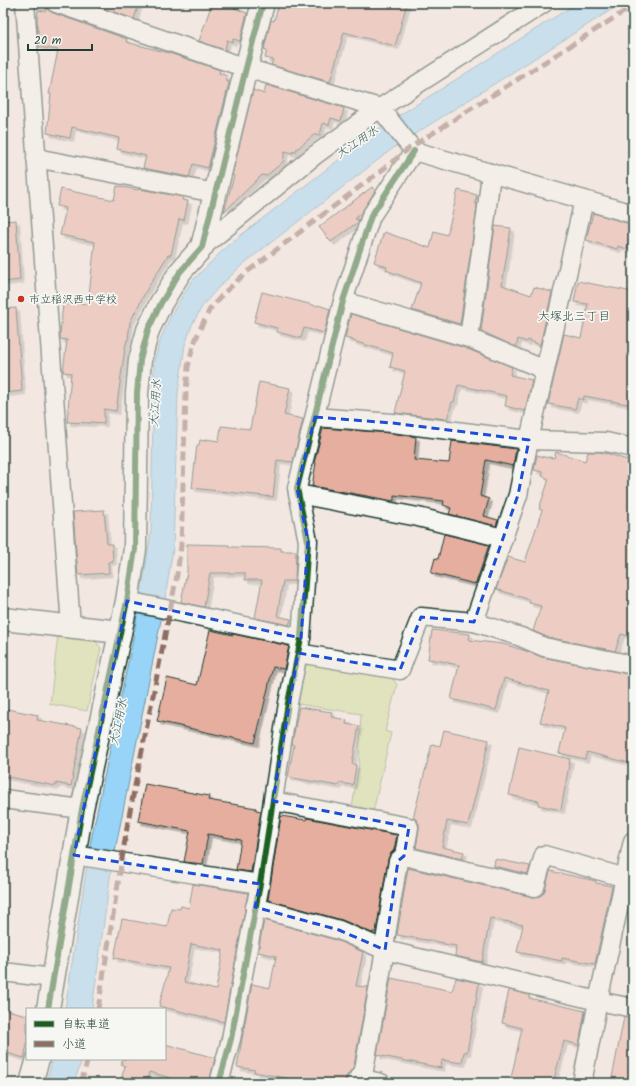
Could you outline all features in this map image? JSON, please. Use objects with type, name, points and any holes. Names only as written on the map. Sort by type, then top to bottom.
[{"type":"street","points":[[25,3],[71,626]]},
{"type":"street","points":[[56,3],[98,10],[246,68],[384,113],[412,148],[491,173],[633,214]]},
{"type":"street","points":[[202,247],[263,3]]},
{"type":"street","points":[[48,1008],[53,978],[79,856],[82,809],[120,632],[132,602],[135,550],[137,393],[140,360],[148,330],[180,272],[202,247],[315,154],[384,113],[541,4]]},
{"type":"street","points":[[219,1083],[231,1039],[256,907],[288,703],[300,645],[308,541],[297,488],[343,300],[372,216],[412,148]]},
{"type":"street","points":[[36,158],[215,193]]},
{"type":"street","points":[[469,338],[491,173]]},
{"type":"street","points":[[474,622],[518,495],[529,440],[584,200]]},
{"type":"street","points":[[343,300],[469,338],[545,370]]},
{"type":"street","points":[[315,417],[392,423],[529,440],[606,442],[633,448]]},
{"type":"street","points":[[298,494],[418,517],[503,538]]},
{"type":"street","points":[[132,602],[168,609],[300,645],[400,670],[421,617],[474,622],[521,637],[544,647],[633,665]]},
{"type":"street","points":[[3,619],[120,632]]},
{"type":"street","points":[[3,799],[82,809]]},
{"type":"street","points":[[273,801],[409,827],[404,856],[398,861],[385,940],[385,950],[364,1070],[357,1080],[381,1083]]},
{"type":"street","points":[[582,1083],[598,1001],[629,878],[633,841]]},
{"type":"street","points":[[404,856],[535,887],[544,855],[629,878]]},
{"type":"street","points":[[79,856],[260,884]]},
{"type":"street","points":[[256,907],[339,930],[385,950],[633,1008]]},
{"type":"street","points":[[3,972],[53,978]]},
{"type":"street","points":[[31,1083],[38,1060]]},
{"type":"highlighted area","points":[[315,417],[392,423],[529,440],[518,495],[474,622],[421,617],[400,670],[298,653],[273,801],[409,827],[404,856],[398,861],[385,950],[339,930],[255,907],[260,884],[74,855],[127,601],[301,638],[308,541],[297,488]]},
{"type":"green space","points":[[58,634],[93,638],[101,648],[87,711],[50,704]]},
{"type":"green space","points":[[310,662],[390,674],[397,685],[385,731],[391,733],[373,812],[352,808],[359,763],[361,714],[298,704],[305,666]]},
{"type":"water","name":"大江用水","points":[[577,3],[622,3],[396,146],[242,265],[203,305],[192,325],[185,345],[178,393],[173,549],[164,605],[111,871],[92,1008],[65,1008],[90,845],[134,634],[151,530],[154,361],[161,338],[172,313],[191,282],[228,245],[384,125]]},
{"type":"water","points":[[53,1060],[82,1060],[74,1083],[46,1083]]},
{"type":"building","points":[[88,3],[139,3],[134,19]]},
{"type":"building","points":[[212,3],[236,3],[234,8],[247,13],[240,41],[233,39],[233,42],[227,40],[225,50],[199,41]]},
{"type":"building","points":[[279,3],[407,3],[395,46],[344,32],[330,82],[271,65],[273,60],[265,58],[267,50],[264,49],[271,20],[274,21]]},
{"type":"building","points":[[46,6],[48,10],[53,13],[127,39],[126,42],[166,52],[220,70],[219,73],[227,76],[226,81],[229,83],[208,168],[193,164],[189,177],[143,168],[146,156],[117,149],[119,138],[72,127],[70,138],[47,133],[51,94],[49,94],[58,50],[39,47],[37,19],[38,10],[46,11]]},
{"type":"building","points":[[266,85],[344,108],[341,121],[331,118],[329,125],[323,123],[320,135],[315,134],[297,148],[296,152],[293,151],[293,153],[285,151],[283,162],[266,176],[262,175],[224,212],[234,176],[232,175],[253,90],[264,94]]},
{"type":"building","points":[[117,186],[183,197],[182,200],[188,201],[184,220],[179,219],[171,255],[168,255],[147,289],[130,322],[116,411],[104,409],[104,423],[67,422],[71,373],[63,372],[67,340],[60,339],[63,304],[67,305],[67,302],[88,304],[95,242],[60,235],[66,208],[57,206],[61,189],[114,200]]},
{"type":"building","points":[[372,187],[375,191],[363,210],[355,219],[359,220],[358,222],[331,242],[319,227]]},
{"type":"building","points":[[458,190],[477,195],[475,203],[477,204],[476,215],[460,324],[412,310],[421,283],[386,270],[387,267],[374,262],[384,232],[430,248],[434,231],[447,235]]},
{"type":"building","points":[[593,213],[633,225],[627,249],[618,246],[617,249],[586,240]]},
{"type":"building","points":[[16,220],[20,280],[3,282],[3,221]]},
{"type":"building","points":[[495,226],[511,228],[502,285],[531,295],[534,287],[552,292],[540,345],[528,340],[527,342],[518,339],[516,347],[481,331]]},
{"type":"building","points":[[578,281],[633,292],[633,405],[584,396],[583,400],[578,398],[575,409],[548,404],[564,334],[581,338],[588,304],[574,302]]},
{"type":"building","points":[[262,292],[330,309],[324,333],[304,328],[301,338],[277,332],[277,328],[254,322]]},
{"type":"building","points":[[16,308],[22,391],[5,393],[3,365],[3,309]]},
{"type":"building","points":[[351,314],[465,348],[512,367],[510,375],[532,380],[525,411],[505,406],[507,396],[458,385],[454,402],[452,402],[447,419],[395,413],[405,371],[390,367],[393,353],[345,338]]},
{"type":"building","points":[[259,382],[290,388],[284,415],[303,419],[293,462],[277,460],[273,497],[192,488],[197,445],[199,445],[200,440],[205,441],[205,439],[219,441],[221,426],[250,429]]},
{"type":"building","points":[[323,428],[391,433],[416,437],[414,460],[449,463],[452,441],[516,449],[513,466],[486,460],[480,496],[489,499],[484,516],[498,520],[496,526],[449,514],[451,508],[443,505],[444,501],[394,495],[394,501],[312,486],[316,463],[314,463]]},
{"type":"building","points":[[556,452],[585,461],[588,452],[600,452],[633,462],[633,621],[628,636],[621,634],[615,651],[547,637],[533,631],[541,606],[529,603],[530,600],[496,589],[508,557],[525,562],[542,510],[539,509],[549,479],[542,476],[543,472],[534,470],[537,455],[554,458]]},
{"type":"building","points":[[104,510],[107,544],[112,544],[113,561],[108,562],[109,573],[78,575],[73,512]]},
{"type":"building","points":[[444,534],[489,545],[475,584],[431,573],[435,558],[438,559]]},
{"type":"building","points":[[187,544],[229,545],[229,547],[281,548],[281,551],[296,551],[295,581],[283,581],[277,616],[291,619],[289,625],[255,618],[262,580],[245,580],[245,573],[210,573],[204,607],[181,602],[187,572]]},
{"type":"building","points":[[210,630],[289,646],[284,669],[273,667],[255,743],[157,721],[167,678],[197,685]]},
{"type":"building","points":[[432,630],[470,634],[469,640],[503,644],[542,657],[633,675],[633,764],[587,752],[585,759],[559,753],[565,728],[540,722],[549,691],[504,678],[496,710],[451,699],[459,665],[428,659]]},
{"type":"building","points":[[299,707],[332,712],[331,717],[347,720],[346,724],[359,726],[352,764],[356,765],[353,785],[339,783],[338,786],[288,777]]},
{"type":"building","points":[[7,709],[38,715],[37,720],[82,728],[71,786],[56,783],[56,786],[3,776],[3,729]]},
{"type":"building","points":[[444,730],[489,740],[468,825],[447,821],[442,847],[464,852],[462,859],[416,848],[419,824],[416,819],[413,818],[432,744],[440,746]]},
{"type":"building","points":[[519,747],[570,759],[561,810],[538,805],[539,801],[509,795]]},
{"type":"building","points":[[145,784],[209,796],[208,800],[256,808],[256,810],[261,811],[251,872],[236,870],[241,840],[208,834],[203,864],[184,862],[190,831],[138,821]]},
{"type":"building","points":[[281,816],[306,820],[307,818],[397,835],[394,850],[388,859],[376,932],[372,933],[342,920],[268,900]]},
{"type":"building","points":[[495,859],[530,866],[528,874],[494,866]]},
{"type":"building","points":[[408,868],[533,897],[538,897],[543,894],[550,871],[612,886],[595,964],[562,958],[562,961],[517,952],[523,925],[490,918],[482,962],[455,956],[456,946],[397,935]]},
{"type":"building","points":[[193,884],[248,893],[224,1022],[159,1006],[169,968],[114,958],[122,919],[167,927],[171,908],[180,909],[181,906],[189,908]],"holes":[[[191,944],[223,950],[216,990],[184,982]]]},
{"type":"building","points":[[264,920],[336,940],[363,952],[356,986],[368,987],[354,1066],[346,1077],[345,1083],[290,1083],[291,1079],[237,1067],[252,984],[270,988],[276,956],[258,952]]},
{"type":"building","points":[[391,978],[452,991],[456,978],[479,983],[467,1052],[464,1052],[462,1063],[442,1060],[441,1068],[377,1055]]},
{"type":"building","points":[[509,990],[529,995],[529,998],[585,1011],[579,1045],[564,1041],[553,1083],[510,1083],[522,1028],[502,1023]]},
{"type":"building","points":[[3,1009],[26,1015],[26,1049],[24,1058],[3,1052]]},
{"type":"building","points":[[624,1017],[633,1018],[633,1083],[611,1083]]},
{"type":"building","points":[[166,1044],[215,1058],[209,1083],[189,1083],[149,1072],[146,1083],[120,1083],[125,1066],[121,1064],[122,1060],[166,1060]]},
{"type":"marked path","points":[[98,1008],[128,821],[177,575],[181,546],[188,367],[193,346],[210,309],[225,292],[247,272],[411,147],[633,6]]},
{"type":"marked path","points":[[81,1083],[88,1060]]},
{"type":"cycle path","points":[[48,1008],[82,809],[127,601],[135,549],[137,393],[140,360],[148,330],[161,303],[180,272],[202,247],[263,3]]},
{"type":"cycle path","points":[[219,1083],[231,1039],[260,884],[288,703],[301,638],[308,541],[297,488],[343,301],[371,216],[414,151]]},
{"type":"place","name":"市立稲沢西中学校","points":[[21,299]]},
{"type":"district","name":"大塚北三丁目","points":[[574,316]]}]
